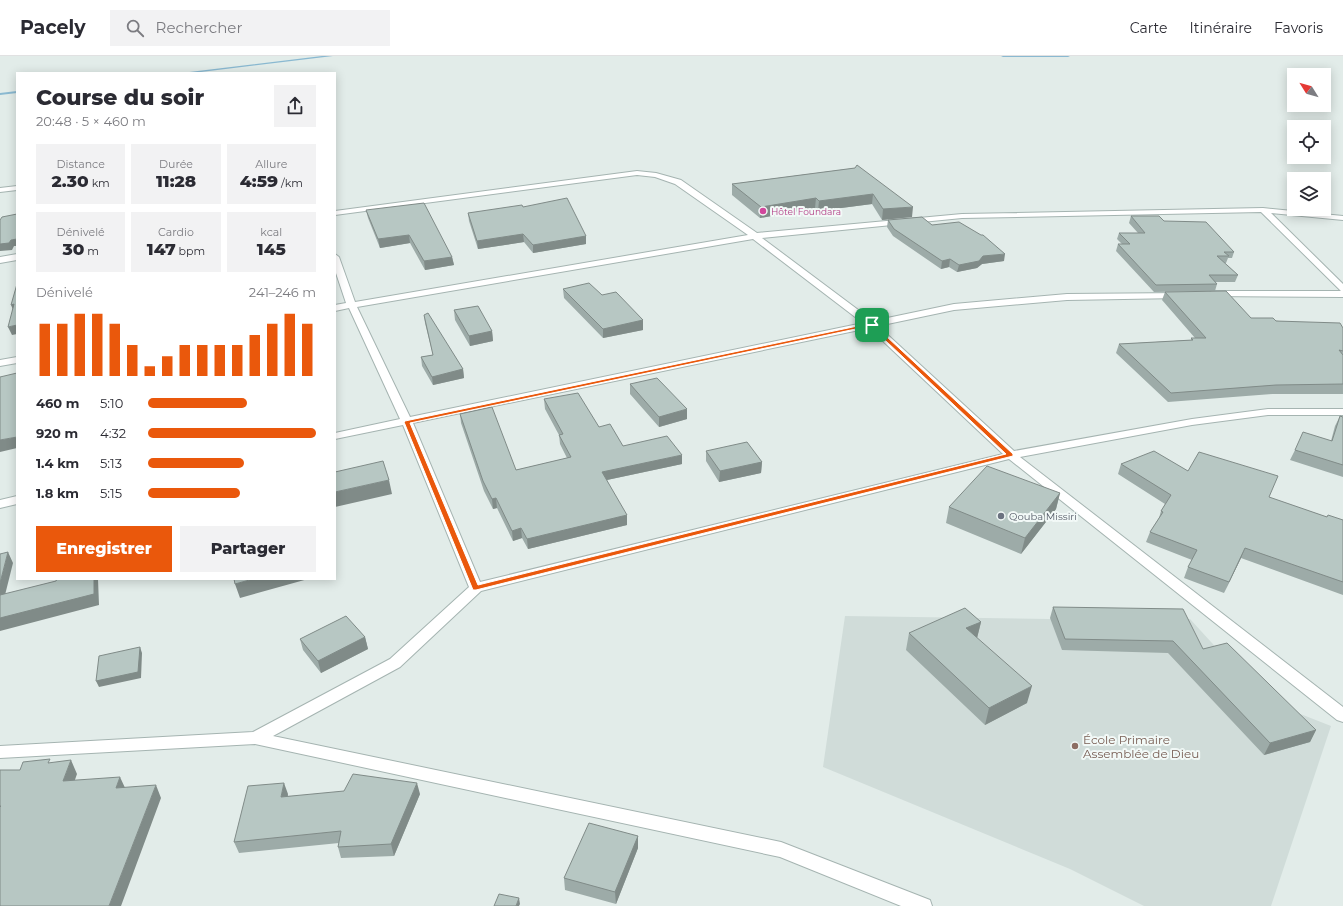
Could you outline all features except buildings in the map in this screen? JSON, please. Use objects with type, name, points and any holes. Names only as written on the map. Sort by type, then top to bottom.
[{"type":"street","points":[[336,213],[637,173],[656,175],[678,182],[755,236],[872,325],[1010,455],[1343,716]]},
{"type":"street","points":[[0,190],[16,188]]},
{"type":"street","points":[[1263,210],[1343,289]]},
{"type":"street","points":[[336,308],[755,236],[962,216],[1263,210],[1343,218]]},
{"type":"street","points":[[0,260],[16,257]]},
{"type":"street","points":[[336,260],[352,306],[407,422],[476,588]]},
{"type":"street","points":[[336,436],[954,307],[1067,298],[1343,294]]},
{"type":"street","points":[[0,363],[16,360]]},
{"type":"street","points":[[255,738],[395,663],[476,588],[1010,455],[1192,422],[1268,412],[1343,412]]},
{"type":"street","points":[[0,504],[16,500]]},
{"type":"street","points":[[0,752],[255,738],[781,850],[923,906]]},
{"type":"shaded area","name":"École Primaire Assemblée de Dieu","points":[[845,616],[1179,621],[1190,619],[1222,654],[1270,702],[1331,726],[1271,906],[1144,906],[1070,869],[823,767]]},
{"type":"waterway","points":[[192,72],[331,56]]},
{"type":"waterway","points":[[1003,56],[1068,56]]},
{"type":"waterway","points":[[0,94],[16,92]]},
{"type":"place","name":"Hôtel Foundara","points":[[763,211]]},
{"type":"place","name":"Qouba Missiri","points":[[1001,516]]},
{"type":"place","name":"École Primaire Assemblée de Dieu","points":[[1075,746]]},
{"type":"route","points":[[872,325],[1010,455],[476,588],[407,422],[872,325]]}]
